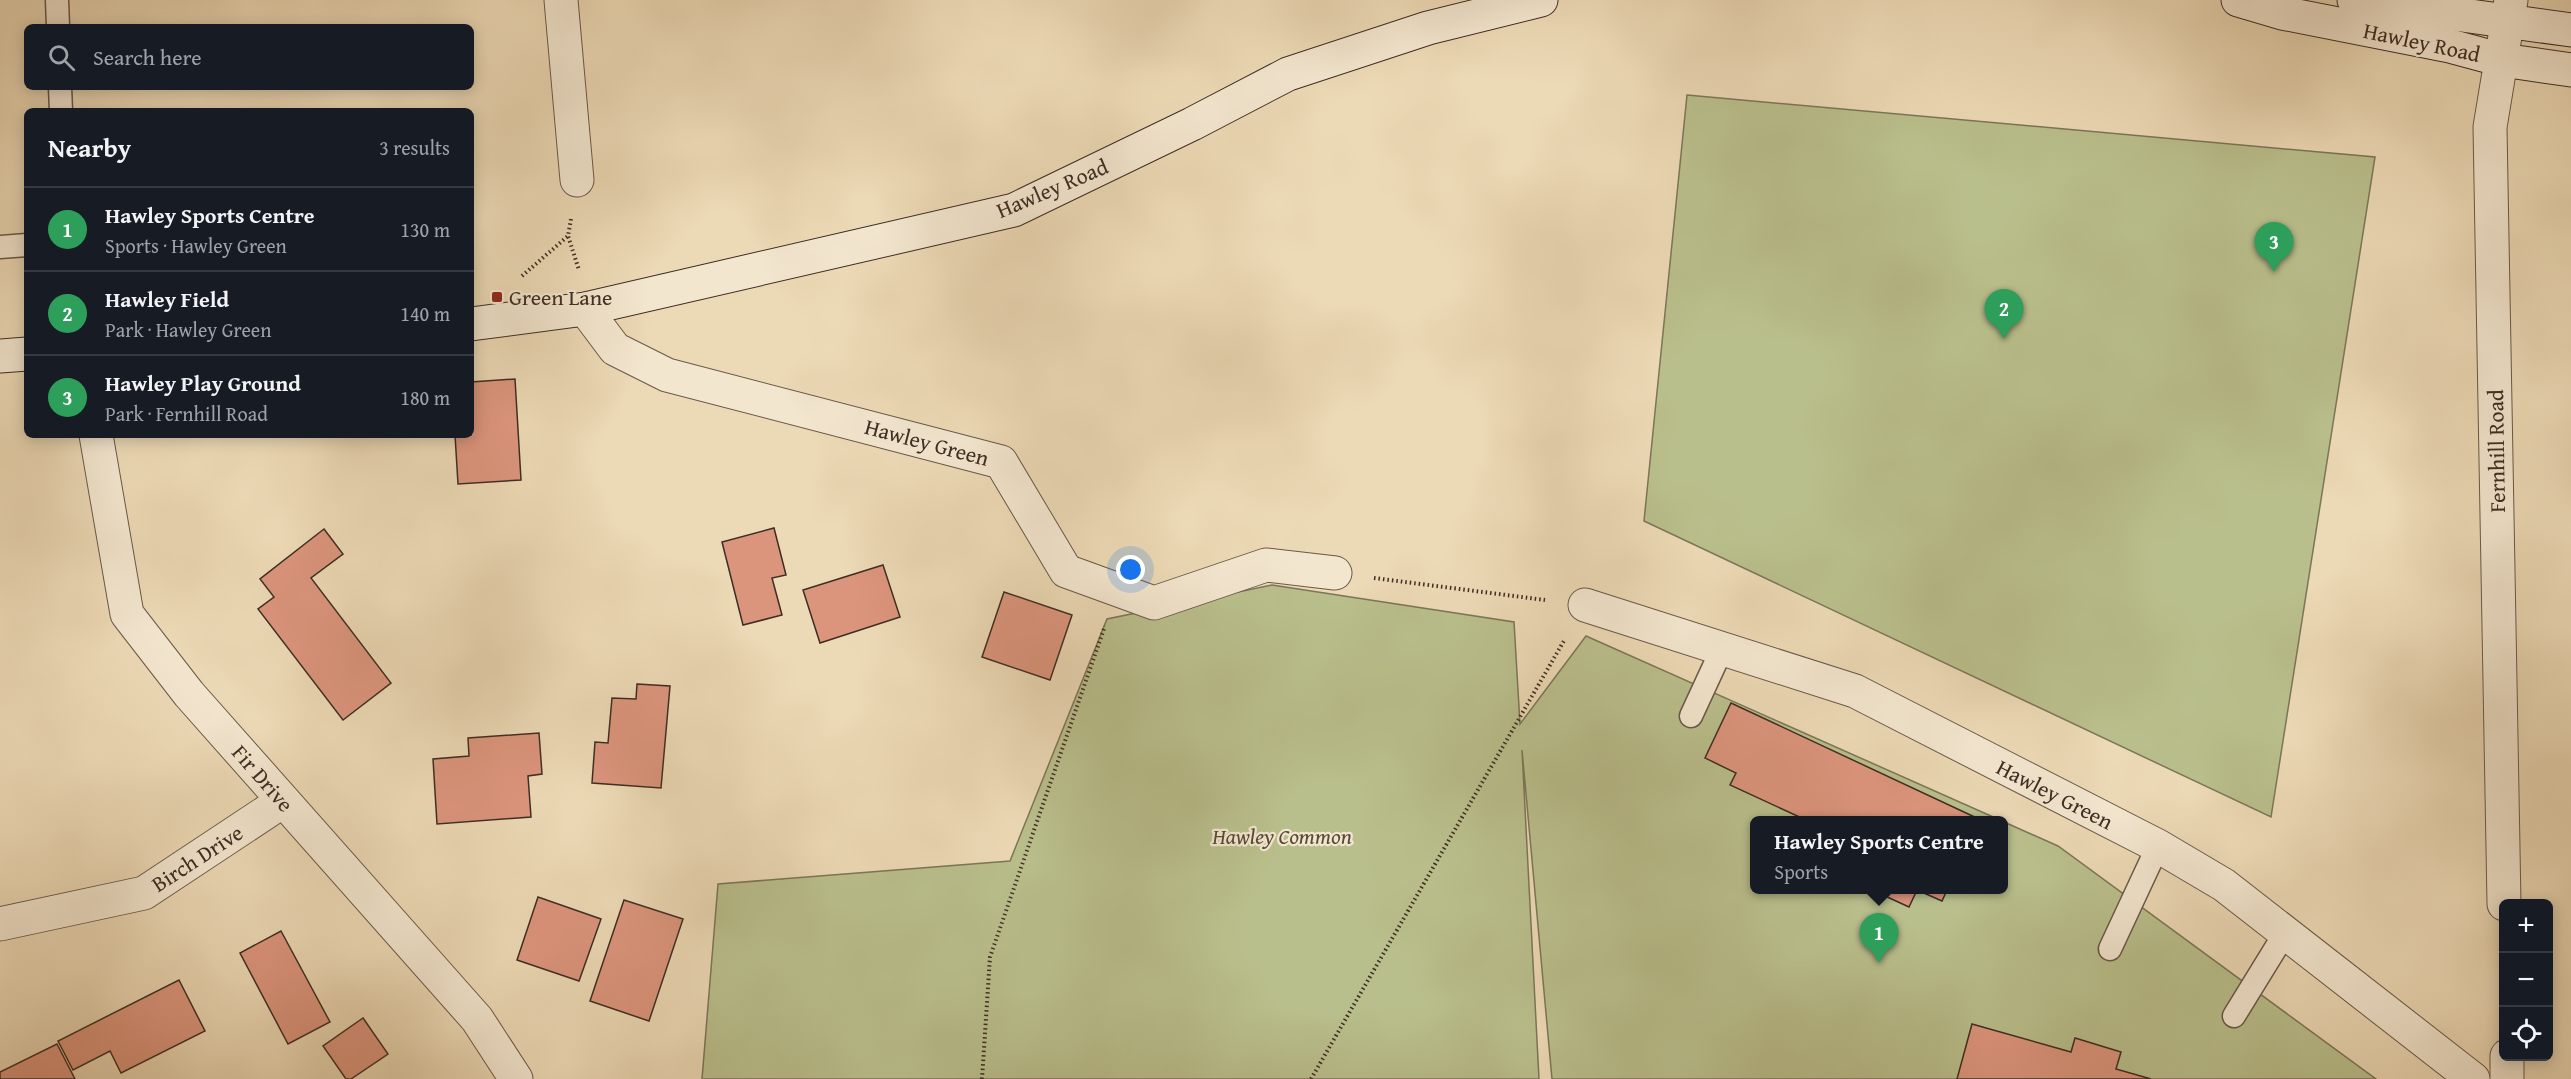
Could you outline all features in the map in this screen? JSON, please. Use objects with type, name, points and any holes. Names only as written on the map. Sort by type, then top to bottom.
[{"type":"street","points":[[561,0],[577,180]]},
{"type":"street","name":"Hawley Road","points":[[474,324],[585,309],[1014,210],[1192,124],[1288,74],[1428,28],[1541,0]]},
{"type":"street","name":"Hawley Road","points":[[2238,0],[2283,13],[2450,46],[2502,60],[2571,70]]},
{"type":"street","name":"Hawley Road","points":[[2354,0],[2509,10],[2571,30]]},
{"type":"street","name":"Fernhill Road","points":[[2504,899],[2490,128],[2509,10]]},
{"type":"street","name":"Hawley Green","points":[[585,309],[615,349],[667,375],[1001,462],[1066,571],[1154,603],[1266,565],[1335,573]]},
{"type":"street","points":[[0,356],[24,354]]},
{"type":"street","name":"Fir Drive","points":[[97,438],[127,614],[189,694],[477,1019],[516,1079]]},
{"type":"street","name":"Hawley Green","points":[[1585,605],[1855,691],[2158,846],[2224,885],[2473,1079]]},
{"type":"street","name":"Birch Drive","points":[[0,924],[144,893],[283,801]]},
{"type":"street","points":[[2507,1061],[2507,1079]]},
{"type":"lane","points":[[57,0],[58,24]]},
{"type":"lane","points":[[60,90],[61,108]]},
{"type":"lane","points":[[0,247],[24,245]]},
{"type":"lane","points":[[1691,716],[1722,649]]},
{"type":"lane","points":[[2110,949],[2158,846]]},
{"type":"lane","points":[[2234,1016],[2285,933]]},
{"type":"path","points":[[577,180],[568,236],[580,271]]},
{"type":"path","points":[[516,281],[568,236]]},
{"type":"path","points":[[1311,1079],[1585,605],[1335,573]]},
{"type":"path","points":[[982,1079],[990,957],[1107,619],[1108,586]]},
{"type":"green space","points":[[1687,95],[2375,157],[2271,817],[1644,521]]},
{"type":"green space","name":"Hawley Common","points":[[1272,585],[1514,622],[1520,724],[1586,636],[1991,816],[1750,816],[1750,894],[2008,894],[2008,824],[2058,846],[2376,1079],[1552,1079],[1522,750],[1539,1079],[702,1079],[718,884],[1010,861],[1107,619]]},
{"type":"building","points":[[515,379],[521,480],[458,484],[455,438],[474,438],[474,382]]},
{"type":"building","points":[[774,528],[786,575],[772,578],[782,615],[743,625],[722,542]]},
{"type":"building","points":[[324,529],[343,554],[311,578],[391,683],[343,720],[258,609],[274,597],[260,579]]},
{"type":"building","points":[[883,565],[900,617],[820,643],[803,590]]},
{"type":"building","points":[[1004,592],[1072,615],[1050,680],[982,657]]},
{"type":"building","points":[[637,684],[670,686],[661,788],[592,783],[595,742],[608,743],[612,698],[636,699]]},
{"type":"building","points":[[1731,703],[1972,816],[1797,816],[1730,785],[1736,773],[1705,758]]},
{"type":"building","points":[[539,733],[542,774],[528,776],[531,817],[437,824],[433,759],[469,756],[468,738]]},
{"type":"building","points":[[1881,894],[1915,894],[1909,907]]},
{"type":"building","points":[[1926,894],[1945,894],[1942,901]]},
{"type":"building","points":[[538,897],[601,919],[579,981],[517,960]]},
{"type":"building","points":[[624,900],[683,919],[649,1021],[590,1001]]},
{"type":"building","points":[[281,931],[330,1022],[288,1044],[240,953]]},
{"type":"building","points":[[179,980],[205,1031],[121,1073],[110,1051],[73,1070],[58,1041]]},
{"type":"building","points":[[363,1018],[388,1054],[351,1079],[346,1079],[323,1046]]},
{"type":"building","points":[[1972,1024],[2071,1052],[2075,1038],[2121,1052],[2116,1069],[2151,1079],[1957,1079]]},
{"type":"building","points":[[57,1044],[75,1079],[0,1079],[0,1072]]},
{"type":"place","name":"Hawley Play Ground","points":[[2274,272]]},
{"type":"place","name":"Green Lane","points":[[497,297]]},
{"type":"place","name":"Hawley Field","points":[[2004,339]]},
{"type":"place","name":"Hawley Sports Centre","points":[[1879,963]]}]
